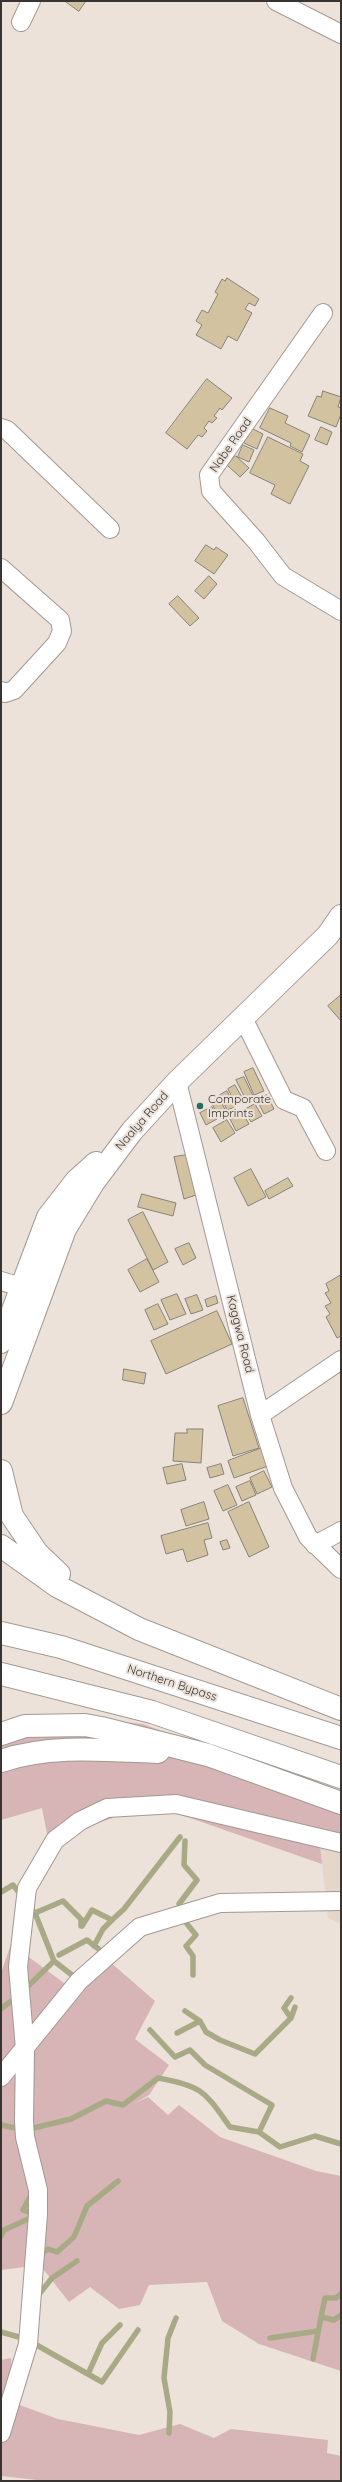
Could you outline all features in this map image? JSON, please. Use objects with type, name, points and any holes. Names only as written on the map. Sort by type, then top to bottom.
[{"type":"main road","name":"Naalya Road","points":[[21,1287],[48,1217],[76,1181],[132,1131],[177,1082],[328,935],[341,916]]},
{"type":"main road","points":[[1,1342],[21,1287]]},
{"type":"main road","points":[[1,1403],[12,1372],[21,1287]]},
{"type":"main road","points":[[1,1471],[12,1516],[16,1523],[37,1553],[90,1604]]},
{"type":"main road","points":[[1,1546],[57,1586],[139,1629],[341,1709]]},
{"type":"main road","name":"Northern Bypass","points":[[1,1633],[61,1647],[341,1738]]},
{"type":"main road","points":[[1,1674],[152,1712],[341,1777]]},
{"type":"main road","points":[[1,1734],[25,1726],[85,1725],[208,1755],[341,1802]]},
{"type":"main road","points":[[1,1761],[20,1755],[60,1750],[208,1755]]},
{"type":"street","points":[[21,22],[31,1]]},
{"type":"street","points":[[276,1],[341,34]]},
{"type":"street","name":"Nabe Road","points":[[323,313],[209,475],[211,491],[256,540],[283,576],[341,611]]},
{"type":"street","points":[[1,428],[7,430],[110,529]]},
{"type":"street","points":[[1,568],[60,620],[62,631],[57,643],[14,690],[5,693],[1,691]]},
{"type":"street","points":[[243,1018],[284,1100],[303,1108],[326,1151]]},
{"type":"street","name":"Kaggwa Road","points":[[177,1082],[260,1415],[283,1488],[308,1537],[341,1569]]},
{"type":"street","points":[[260,1415],[341,1360]]},
{"type":"street","points":[[315,1545],[341,1531]]},
{"type":"street","points":[[1,2433],[29,2341],[28,2320],[34,2259],[37,2186],[25,2129],[25,2049],[18,1967],[27,1888],[55,1840],[80,1821],[107,1808],[176,1804],[341,1843]]},
{"type":"street","points":[[1,2077],[79,1980],[140,1927],[220,1903],[341,1901]]},
{"type":"shaded area","points":[[13,1717],[77,1717],[143,1724],[341,1797],[341,1841],[319,1836],[322,1864],[153,1805],[48,1839],[42,1808],[1,1820],[1,1723]]},
{"type":"shaded area","points":[[319,1836],[341,1841],[341,1924],[328,1918]]},
{"type":"shaded area","points":[[11,1944],[79,1994],[110,1962],[155,2001],[135,2039],[169,2065],[149,2095],[135,2103],[148,2097],[168,2115],[179,2105],[220,2137],[316,2171],[341,2176],[341,2371],[259,2344],[222,2321],[207,2282],[149,2285],[140,2305],[119,2309],[90,2287],[69,2302],[40,2265],[1,2270],[1,1973]]},
{"type":"shaded area","points":[[11,2358],[14,2403],[58,2419],[139,2435],[180,2424],[214,2438],[231,2429],[328,2440],[327,2453],[341,2456],[341,2481],[46,2481],[1,2476],[1,2360]]},
{"type":"building","points":[[65,1],[86,1],[79,11]]},
{"type":"building","points":[[227,278],[259,299],[255,306],[249,303],[245,309],[252,313],[237,341],[228,336],[221,349],[196,335],[202,325],[196,321],[202,310],[208,313],[218,294],[215,292],[222,279],[225,281]]},
{"type":"building","points":[[207,379],[232,398],[222,410],[220,408],[214,416],[217,418],[212,423],[209,421],[204,428],[207,431],[202,437],[198,435],[187,449],[166,433]]},
{"type":"building","points":[[323,391],[341,397],[338,407],[341,408],[341,414],[336,427],[308,416],[317,396],[321,397]]},
{"type":"building","points":[[270,408],[288,416],[285,423],[310,435],[302,452],[290,446],[291,443],[260,428]]},
{"type":"building","points":[[321,427],[332,432],[327,445],[315,440]]},
{"type":"building","points":[[251,428],[263,434],[257,449],[244,443]]},
{"type":"building","points":[[268,437],[303,454],[300,461],[309,466],[290,504],[271,494],[275,485],[250,473]]},
{"type":"building","points":[[243,445],[254,450],[249,462],[238,457]]},
{"type":"building","points":[[236,456],[249,468],[240,477],[227,465]]},
{"type":"building","points":[[206,545],[214,550],[216,547],[228,555],[214,574],[195,561]]},
{"type":"building","points":[[209,576],[217,584],[204,599],[195,591]]},
{"type":"building","points":[[178,596],[199,618],[190,626],[169,604]]},
{"type":"building","points":[[341,995],[341,1021],[328,1006]]},
{"type":"building","points":[[253,1068],[264,1091],[254,1095],[244,1072]]},
{"type":"building","points":[[244,1077],[254,1098],[247,1102],[236,1080]]},
{"type":"building","points":[[235,1085],[244,1101],[236,1105],[228,1089]]},
{"type":"building","points":[[227,1091],[235,1107],[227,1110],[220,1095]]},
{"type":"building","points":[[267,1095],[274,1109],[264,1114],[257,1100]]},
{"type":"building","points":[[220,1100],[227,1113],[219,1117],[212,1104]]},
{"type":"building","points":[[255,1104],[262,1116],[251,1122],[244,1110]]},
{"type":"building","points":[[212,1107],[217,1119],[206,1125],[200,1113]]},
{"type":"building","points":[[242,1112],[249,1124],[236,1131],[230,1119]]},
{"type":"building","points":[[227,1120],[235,1133],[221,1142],[213,1128]]},
{"type":"building","points":[[187,1155],[196,1195],[184,1199],[174,1157]]},
{"type":"building","points":[[251,1169],[266,1197],[248,1206],[234,1178]]},
{"type":"building","points":[[288,1178],[293,1186],[269,1199],[265,1191]]},
{"type":"building","points":[[142,1194],[176,1203],[173,1216],[138,1207]]},
{"type":"building","points":[[143,1212],[168,1262],[153,1270],[128,1220]]},
{"type":"building","points":[[189,1243],[196,1258],[183,1265],[175,1249]]},
{"type":"building","points":[[147,1259],[159,1282],[140,1292],[128,1270]]},
{"type":"building","points":[[341,1275],[341,1336],[337,1338],[326,1317],[330,1314],[325,1306],[331,1303],[325,1293],[329,1291],[326,1284]]},
{"type":"building","points":[[177,1294],[186,1314],[170,1320],[161,1300]]},
{"type":"building","points":[[197,1295],[203,1310],[191,1314],[185,1299]]},
{"type":"building","points":[[216,1296],[218,1303],[207,1307],[205,1300]]},
{"type":"building","points":[[158,1304],[168,1324],[154,1330],[145,1310]]},
{"type":"building","points":[[217,1311],[232,1344],[166,1374],[151,1341]]},
{"type":"building","points":[[124,1369],[146,1373],[144,1384],[123,1380]]},
{"type":"building","points":[[243,1398],[259,1448],[233,1456],[218,1406]]},
{"type":"building","points":[[187,1429],[203,1429],[201,1463],[173,1461],[175,1433],[187,1433]]},
{"type":"building","points":[[262,1448],[268,1466],[234,1478],[228,1461]]},
{"type":"building","points":[[182,1464],[186,1480],[167,1484],[163,1468]]},
{"type":"building","points":[[221,1464],[224,1474],[210,1478],[207,1468]]},
{"type":"building","points":[[264,1471],[272,1487],[257,1494],[250,1478]]},
{"type":"building","points":[[250,1481],[256,1495],[242,1501],[236,1487]]},
{"type":"building","points":[[228,1485],[237,1505],[223,1511],[214,1491]]},
{"type":"building","points":[[204,1502],[209,1519],[186,1526],[181,1510]]},
{"type":"building","points":[[249,1502],[269,1547],[249,1557],[228,1512]]},
{"type":"building","points":[[208,1523],[212,1538],[204,1540],[208,1555],[187,1562],[183,1549],[166,1554],[161,1536]]},
{"type":"building","points":[[227,1540],[230,1548],[223,1550],[220,1542]]},
{"type":"waterway","points":[[82,1926],[92,1910],[112,1920],[124,1909],[180,1837]]},
{"type":"waterway","points":[[185,1841],[184,1865],[197,1880],[179,1904],[187,1924],[196,1935],[186,1946],[193,1956],[193,1975]]},
{"type":"waterway","points":[[1,1892],[13,1885],[21,1895]]},
{"type":"waterway","points":[[35,1913],[63,1901],[81,1919],[81,1926]]},
{"type":"waterway","points":[[30,1907],[35,1913],[54,1961],[77,1979]]},
{"type":"waterway","points":[[94,1946],[103,1929],[112,1920]]},
{"type":"waterway","points":[[59,1955],[87,1940],[105,1954]]},
{"type":"waterway","points":[[24,1990],[54,1961]]},
{"type":"waterway","points":[[2,2008],[18,1996]]},
{"type":"waterway","points":[[291,1998],[284,2008],[291,2018]]},
{"type":"waterway","points":[[185,2011],[200,2021],[206,2032],[220,2040],[255,2054],[291,2018],[295,2007]]},
{"type":"waterway","points":[[177,2033],[200,2021]]},
{"type":"waterway","points":[[150,2030],[175,2057],[190,2050],[205,2065],[272,2105],[259,2132]]},
{"type":"waterway","points":[[1,2125],[25,2130],[71,2119],[106,2101],[123,2105],[158,2078],[185,2084],[202,2092],[215,2106],[230,2127],[259,2132],[280,2147],[315,2136],[341,2144]]},
{"type":"waterway","points":[[38,2256],[48,2249],[57,2252],[74,2237],[87,2206],[118,2181]]},
{"type":"waterway","points":[[1,2236],[4,2230],[37,2215],[23,2210],[32,2193]]},
{"type":"waterway","points":[[36,2298],[52,2278],[77,2261]]},
{"type":"waterway","points":[[341,2294],[336,2298],[325,2298],[321,2317],[334,2320],[341,2315]]},
{"type":"waterway","points":[[313,2359],[321,2317]]},
{"type":"waterway","points":[[169,2433],[170,2412],[164,2378],[168,2338],[176,2318]]},
{"type":"waterway","points":[[88,2374],[102,2343],[120,2325]]},
{"type":"waterway","points":[[1,2332],[26,2339],[102,2382],[138,2330]]},
{"type":"waterway","points":[[270,2338],[318,2331]]},
{"type":"place","name":"Comporate Imprints","points":[[200,1106]]}]
